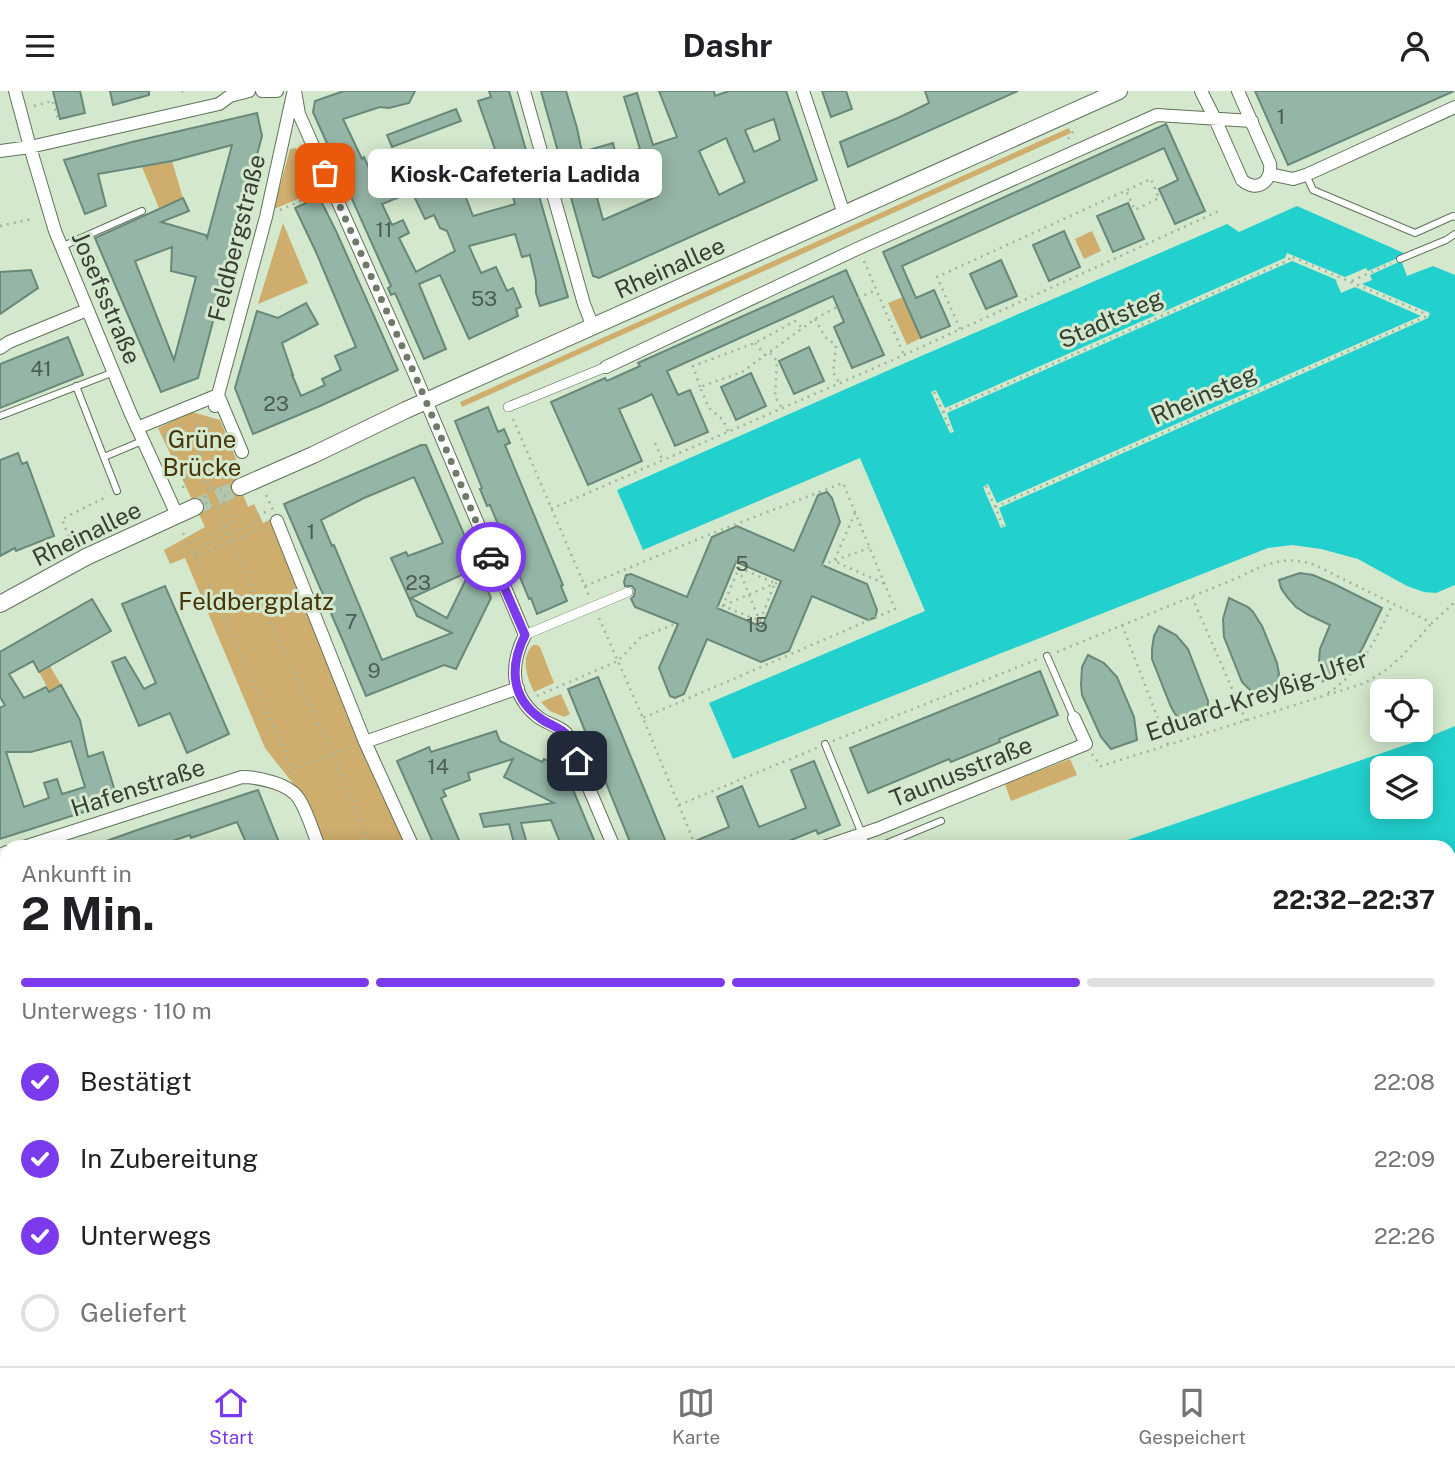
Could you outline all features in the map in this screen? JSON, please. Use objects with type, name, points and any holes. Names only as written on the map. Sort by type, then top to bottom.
[{"type":"main road","name":"Rheinallee","points":[[240,487],[425,401],[1119,91]]},
{"type":"main road","name":"Rheinallee","points":[[0,604],[86,557],[195,507]]},
{"type":"street","name":"Josefsstraße","points":[[15,91],[61,247],[177,515]]},
{"type":"street","points":[[0,151],[30,147],[219,104],[230,96],[249,91]]},
{"type":"street","points":[[262,91],[277,91]]},
{"type":"street","points":[[294,91],[299,114],[525,635]]},
{"type":"street","name":"Feldbergstraße","points":[[217,400],[266,217],[294,91]]},
{"type":"street","points":[[524,91],[584,304],[593,327]]},
{"type":"street","points":[[803,91],[844,214]]},
{"type":"street","points":[[1201,91],[1242,180],[1247,184],[1258,185],[1266,181],[1270,174],[1270,164],[1238,91]]},
{"type":"street","points":[[1270,174],[1293,179],[1306,175],[1455,107]]},
{"type":"street","points":[[508,407],[606,367],[859,248],[1157,115],[1252,121]]},
{"type":"street","points":[[0,348],[87,310]]},
{"type":"street","points":[[140,434],[217,400],[242,452]]},
{"type":"street","points":[[275,515],[365,741],[410,840]]},
{"type":"street","points":[[611,840],[566,733],[537,717],[524,702],[514,676],[517,650],[525,635],[628,592]]},
{"type":"street","points":[[365,741],[518,688]]},
{"type":"street","points":[[1074,718],[1086,744]]},
{"type":"street","name":"Taunusstraße","points":[[845,840],[1086,744]]},
{"type":"street","name":"Hafenstraße","points":[[46,840],[242,777],[271,781]]},
{"type":"street","points":[[271,781],[298,796],[316,840]]},
{"type":"lane","points":[[1306,175],[1313,190],[1415,233],[1454,217]]},
{"type":"lane","points":[[61,247],[142,211]]},
{"type":"lane","points":[[1400,259],[1455,234]]},
{"type":"lane","points":[[0,416],[114,372]]},
{"type":"lane","points":[[76,386],[117,491]]},
{"type":"lane","points":[[104,457],[140,434]]},
{"type":"lane","points":[[1047,656],[1074,718]]},
{"type":"lane","points":[[825,744],[860,835],[867,840]]},
{"type":"lane","points":[[894,840],[941,821]]},
{"type":"path","points":[[34,106],[54,100],[59,122]]},
{"type":"path","points":[[960,329],[937,277],[1151,179],[1159,198],[1135,210],[1126,191]]},
{"type":"path","points":[[266,217],[331,188]]},
{"type":"path","points":[[551,509],[904,355],[1219,211]]},
{"type":"path","points":[[0,226],[32,219]]},
{"type":"path","points":[[859,248],[904,355]]},
{"type":"path","points":[[82,265],[102,255]]},
{"type":"path","name":"Stadtsteg","points":[[943,412],[1289,260],[1290,256],[1351,282]]},
{"type":"path","points":[[1351,282],[1400,259]]},
{"type":"path","name":"Rheinsteg","points":[[995,507],[1425,317],[1426,314],[1351,282]]},
{"type":"path","points":[[858,298],[877,290]]},
{"type":"path","points":[[700,387],[742,372],[815,319],[837,307]]},
{"type":"path","points":[[815,319],[825,337],[836,345],[833,372],[839,383]]},
{"type":"path","points":[[728,432],[723,420],[709,408],[693,366],[755,343],[795,321],[802,328]]},
{"type":"path","points":[[755,343],[777,361],[775,397],[782,408]]},
{"type":"path","points":[[934,392],[951,431]]},
{"type":"path","points":[[210,489],[201,463],[201,451],[217,400]]},
{"type":"path","points":[[183,488],[185,477],[165,435],[198,419],[195,433]]},
{"type":"path","points":[[205,440],[179,450],[176,443],[195,433],[208,430]]},
{"type":"path","points":[[655,443],[662,460]]},
{"type":"path","points":[[201,451],[190,460],[189,466],[183,471],[187,478],[204,469]]},
{"type":"path","points":[[585,586],[843,483],[895,609],[643,718]]},
{"type":"path","points":[[986,486],[1003,526]]},
{"type":"path","points":[[224,502],[214,508],[207,503],[206,495],[210,489],[221,490],[233,523],[178,548],[181,555],[257,522],[255,517],[275,515]]},
{"type":"path","points":[[71,543],[62,519],[117,491]]},
{"type":"path","points":[[218,507],[333,754],[367,840]]},
{"type":"path","points":[[834,561],[855,513]]},
{"type":"path","points":[[275,515],[232,541],[194,555],[293,769]]},
{"type":"path","points":[[822,565],[869,548]]},
{"type":"path","points":[[679,805],[1284,559],[1315,565],[1432,623]]},
{"type":"path","points":[[834,561],[885,584]]},
{"type":"path","points":[[736,562],[762,627]]},
{"type":"path","points":[[739,568],[775,583]]},
{"type":"path","points":[[723,605],[739,568]]},
{"type":"path","points":[[717,608],[782,581]]},
{"type":"path","points":[[760,621],[775,583]]},
{"type":"path","points":[[1192,597],[1246,721]]},
{"type":"path","name":"Eduard-Kreyßig-Ufer","points":[[1086,744],[1101,766],[1364,683],[1386,670],[1402,656],[1455,602]]},
{"type":"path","points":[[1325,695],[1346,681],[1363,661],[1394,603]]},
{"type":"path","points":[[723,605],[760,621]]},
{"type":"path","points":[[524,702],[618,661],[640,638],[677,623]]},
{"type":"path","points":[[1122,625],[1168,745]]},
{"type":"path","points":[[271,781],[293,769],[365,741]]},
{"type":"green space","points":[[1069,128],[1071,133],[462,407],[460,402]]},
{"type":"green space","points":[[296,148],[315,192],[274,209],[290,149]]},
{"type":"green space","points":[[172,161],[183,198],[159,208],[142,167]]},
{"type":"green space","points":[[283,223],[308,283],[258,304]]},
{"type":"green space","points":[[1092,231],[1101,251],[1084,259],[1075,239]]},
{"type":"green space","points":[[903,297],[921,338],[907,345],[888,303]]},
{"type":"green space","name":"Feldbergplatz","points":[[192,412],[220,420],[237,461],[235,475],[248,507],[254,504],[263,523],[275,517],[403,840],[320,840],[295,786],[265,748],[185,558],[170,564],[164,550],[205,527],[158,428]]},
{"type":"green space","points":[[533,645],[540,647],[554,683],[534,692],[527,674],[526,662]]},
{"type":"green space","points":[[50,666],[61,685],[50,692],[39,672]]},
{"type":"green space","points":[[561,694],[570,714],[564,717],[550,711],[541,702]]},
{"type":"green space","points":[[1070,759],[1077,775],[1011,801],[1005,784]]},
{"type":"water","points":[[1297,206],[1406,254],[1400,257],[1407,276],[1433,266],[1455,275],[1455,585],[1436,593],[1424,592],[1407,586],[1358,559],[1321,549],[1292,545],[1268,548],[733,759],[709,703],[925,611],[860,458],[643,550],[617,490],[1227,224],[1239,232]]},
{"type":"water","points":[[1455,726],[1455,840],[1127,840],[1370,757],[1370,819],[1433,819],[1433,756],[1373,756],[1414,742],[1433,742],[1433,735]]},
{"type":"pier","points":[[1287,253],[1345,277],[1366,268],[1368,271],[1400,257],[1401,261],[1370,275],[1372,280],[1362,284],[1430,313],[1428,318],[999,508],[1006,526],[1001,528],[983,487],[988,484],[997,503],[1421,316],[1355,287],[1341,293],[1337,280],[1292,261],[947,413],[954,432],[950,433],[931,392],[936,390],[945,408],[1285,258]]},
{"type":"building","points":[[53,91],[80,91],[85,113],[60,119]]},
{"type":"building","points":[[110,91],[149,91],[149,95],[113,105]]},
{"type":"building","points":[[344,91],[415,91],[409,103],[389,108],[380,107],[343,119],[379,190],[438,167],[439,170],[453,164],[473,216],[515,204],[500,151],[496,152],[478,101],[491,97],[489,91],[509,91],[568,297],[540,306],[530,255],[522,257],[515,234],[469,246],[481,273],[496,267],[507,291],[513,288],[521,307],[516,309],[518,316],[469,339],[440,275],[419,284],[446,349],[424,359],[395,293],[391,295],[388,288],[391,286],[313,112],[315,101]],"holes":[[[412,192],[425,219],[434,215],[440,228],[447,231],[455,251],[416,272],[399,238],[409,233],[403,220],[392,225],[382,204]]]},
{"type":"building","points":[[541,91],[566,91],[582,152],[613,143],[619,168],[591,175],[603,220],[658,196],[636,150],[640,149],[624,97],[637,93],[653,145],[677,137],[659,91],[714,91],[715,96],[729,91],[786,91],[817,180],[599,278],[593,276]],"holes":[[[774,119],[780,140],[754,152],[745,130]],[[726,138],[745,182],[719,195],[699,151]]]},
{"type":"building","points":[[822,91],[846,91],[852,109],[831,117]]},
{"type":"building","points":[[925,91],[1018,91],[848,167],[840,142],[929,103]]},
{"type":"building","points":[[1255,91],[1454,91],[1288,165]]},
{"type":"building","points":[[456,109],[461,121],[392,147],[387,135]]},
{"type":"building","points":[[257,113],[262,136],[198,378],[161,392],[95,238],[183,198],[189,211],[161,222],[206,235],[207,238],[232,145],[172,161],[98,174],[106,206],[85,214],[64,160]],"holes":[[[172,247],[171,271],[196,277],[174,360],[135,261]]]},
{"type":"building","points":[[1166,124],[1205,211],[1175,224],[1159,189],[1178,180],[1164,148],[902,266],[916,298],[934,290],[950,326],[921,338],[883,252]]},
{"type":"building","points":[[319,197],[398,370],[253,434],[235,388],[257,311],[278,318],[306,303],[318,324],[282,343],[301,396],[325,385],[322,379],[341,370],[335,356],[356,347],[295,208]]},
{"type":"building","points":[[1128,203],[1144,239],[1113,252],[1097,216]]},
{"type":"building","points":[[1064,231],[1080,267],[1049,281],[1033,245]]},
{"type":"building","points":[[1001,260],[1017,296],[986,309],[970,274]]},
{"type":"building","points":[[31,270],[38,288],[0,314],[0,272]]},
{"type":"building","points":[[846,270],[884,355],[852,368],[834,327],[844,322],[833,296],[667,371],[678,395],[690,390],[708,432],[675,446],[652,394],[619,409],[642,461],[588,485],[551,402],[605,378],[607,381],[640,366],[638,363]]},
{"type":"building","points":[[68,337],[83,375],[0,408],[0,364]]},
{"type":"building","points":[[809,347],[824,381],[794,394],[779,361]]},
{"type":"building","points":[[751,373],[766,406],[736,420],[721,387]]},
{"type":"building","points":[[488,407],[498,432],[504,429],[510,443],[505,445],[563,585],[561,586],[567,601],[537,614],[490,505],[487,506],[455,421]]},
{"type":"building","points":[[426,445],[491,598],[456,669],[444,665],[366,696],[284,504]],"holes":[[[414,477],[443,543],[408,556],[406,552],[391,558],[417,616],[452,633],[382,660],[321,520]],[[470,571],[447,618],[411,598]]]},
{"type":"building","points":[[18,453],[22,464],[27,462],[54,536],[16,551],[15,548],[0,556],[0,460]]},
{"type":"building","points":[[827,492],[832,498],[840,522],[822,565],[867,584],[877,610],[875,618],[868,620],[812,596],[789,651],[761,662],[707,639],[684,694],[675,698],[670,696],[659,668],[678,624],[635,607],[631,599],[635,590],[632,586],[625,586],[626,575],[631,574],[687,597],[712,537],[737,526],[794,551],[818,495]],"holes":[[[736,562],[781,581],[762,627],[717,608]]]},
{"type":"building","points":[[1300,573],[1313,575],[1382,608],[1354,662],[1345,672],[1323,681],[1319,661],[1320,649],[1330,625],[1296,607],[1281,588],[1279,580]]},
{"type":"building","points":[[165,586],[229,734],[187,753],[170,713],[139,726],[112,662],[125,657],[144,689],[156,683],[122,604]]},
{"type":"building","points":[[1229,598],[1248,607],[1262,626],[1277,663],[1279,674],[1276,695],[1263,700],[1242,682],[1224,637],[1223,619]]},
{"type":"building","points":[[92,599],[111,631],[39,672],[33,661],[9,674],[24,698],[46,687],[49,692],[61,685],[80,720],[88,757],[103,752],[118,801],[0,839],[0,708],[5,705],[0,697],[0,652]],"holes":[[[71,741],[85,787],[62,794],[57,779],[44,783],[49,798],[24,807],[6,752],[31,752]]]},
{"type":"building","points":[[1159,626],[1176,635],[1188,649],[1208,701],[1207,718],[1186,725],[1171,707],[1152,659],[1154,636]]},
{"type":"building","points":[[1088,655],[1104,663],[1117,677],[1134,717],[1137,740],[1111,749],[1101,737],[1082,695],[1082,667]]},
{"type":"building","points":[[1040,671],[1058,715],[999,739],[1000,742],[951,762],[949,759],[868,793],[850,748]]},
{"type":"building","points":[[598,677],[665,840],[629,840],[568,689]]},
{"type":"building","points":[[496,731],[500,741],[542,762],[544,759],[564,768],[594,840],[559,840],[551,820],[521,823],[526,840],[513,840],[509,824],[484,827],[480,814],[554,803],[504,777],[513,759],[468,773],[470,780],[443,790],[446,796],[441,798],[459,840],[432,840],[397,761],[429,747],[431,752]]},
{"type":"building","points":[[814,761],[840,825],[818,834],[816,830],[791,840],[698,840],[729,827],[717,797],[742,786],[759,827],[806,808],[791,770]]},
{"type":"building","points":[[258,790],[278,840],[245,840],[237,822],[191,838],[190,835],[175,840],[109,840]]},
{"type":"tunnel","points":[[195,507],[240,487]]},
{"type":"way so far","points":[[325,173],[415,375],[491,557]]},
{"type":"place","name":"Kiosk-Cafeteria Ladida","points":[[325,173]]},
{"type":"route","points":[[491,557],[525,635],[517,650],[515,663],[514,676],[518,688],[524,702],[537,717],[566,733],[577,761]]},
{"type":"park label","name":"Grüne Brücke","points":[[202,454]]}]
